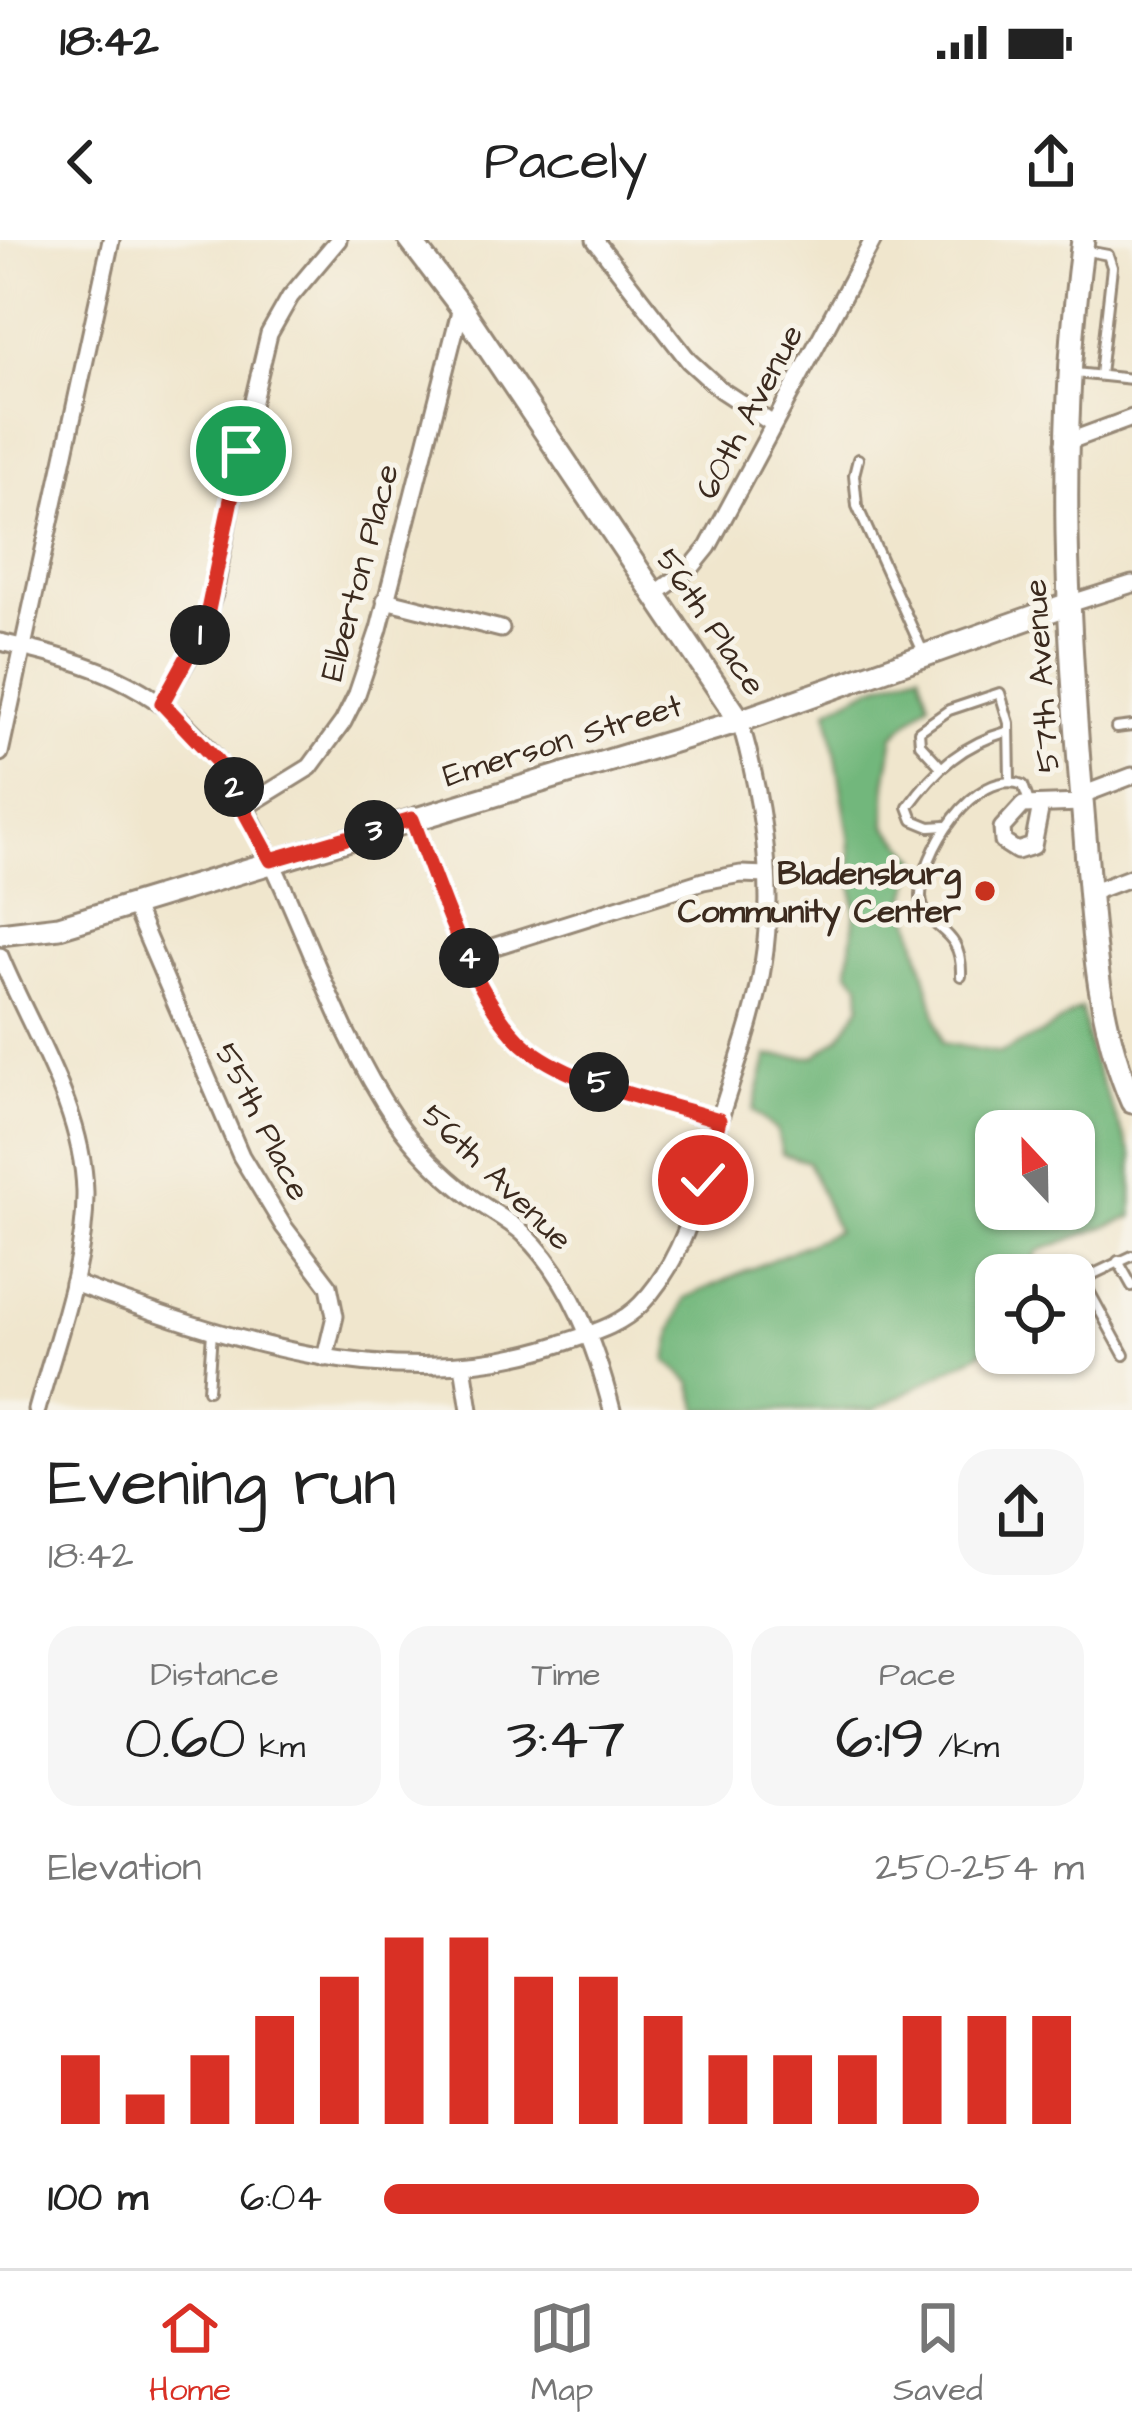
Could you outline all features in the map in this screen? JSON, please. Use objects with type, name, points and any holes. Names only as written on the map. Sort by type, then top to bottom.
[{"type":"street","points":[[0,753],[111,240]]},
{"type":"street","points":[[162,703],[195,647],[214,594],[269,334],[290,297],[338,240]]},
{"type":"street","name":"56th Place","points":[[73,1283],[212,1332],[325,1358],[463,1365],[547,1348],[625,1318],[657,1284],[687,1230],[761,976],[769,914],[756,785],[740,721],[410,240]]},
{"type":"street","points":[[595,240],[689,361],[721,390],[772,424]]},
{"type":"street","name":"60th Avenue","points":[[655,594],[691,568],[708,547],[873,240]]},
{"type":"street","name":"57th Avenue","points":[[1082,245],[1064,443],[1069,604],[1090,892],[1106,1019],[1132,1102]]},
{"type":"street","name":"Elberton Place","points":[[245,807],[310,767],[357,694],[386,600],[460,308]]},
{"type":"street","points":[[1064,443],[1132,418]]},
{"type":"street","points":[[1069,604],[1132,584]]},
{"type":"street","points":[[386,600],[500,629]]},
{"type":"street","name":"Emerson Street","points":[[0,934],[59,927],[740,721],[1069,604]]},
{"type":"street","name":"56th Avenue","points":[[0,642],[107,671],[162,703],[202,740],[245,807],[339,1013],[397,1121],[449,1180],[512,1225],[543,1254],[586,1334],[612,1410]]},
{"type":"street","points":[[1035,804],[1082,799],[1132,776]]},
{"type":"street","points":[[412,819],[467,955],[498,1016],[530,1050],[583,1076],[719,1120]]},
{"type":"street","points":[[467,955],[704,881],[767,875]]},
{"type":"street","points":[[1090,892],[1132,877]]},
{"type":"street","name":"55th Place","points":[[133,904],[241,1156],[284,1227],[329,1286],[335,1316],[325,1358]]},
{"type":"street","points":[[0,956],[70,1115],[83,1168],[85,1195],[73,1283],[37,1410]]},
{"type":"street","points":[[463,1365],[470,1410]]},
{"type":"lane","points":[[1082,245],[1111,260],[1100,375]]},
{"type":"lane","points":[[1068,373],[1132,379]]},
{"type":"lane","points":[[858,459],[854,475],[857,506],[925,655]]},
{"type":"lane","points":[[941,767],[917,737],[919,731],[949,710],[1000,693],[1009,731],[1010,780]]},
{"type":"lane","points":[[1116,728],[1132,726]]},
{"type":"lane","points":[[949,824],[930,827],[913,820],[908,807],[941,767],[973,743],[1009,731]]},
{"type":"lane","points":[[961,976],[962,953],[930,919],[922,899],[932,851],[949,824],[991,786],[1010,780],[1023,785],[1035,804]]},
{"type":"lane","points":[[1095,1272],[1132,1256]]},
{"type":"lane","points":[[1118,1261],[1132,1286]]},
{"type":"lane","points":[[1095,1303],[1124,1355]]},
{"type":"lane","points":[[208,1390],[212,1332]]},
{"type":"green space","points":[[920,671],[929,702],[894,735],[886,784],[886,826],[918,859],[906,901],[943,1043],[1000,1053],[1081,1008],[1092,1060],[1132,1156],[1132,1217],[1036,1254],[975,1254],[975,1356],[874,1410],[699,1410],[691,1382],[667,1361],[685,1298],[837,1231],[808,1162],[782,1154],[777,1131],[753,1111],[768,1056],[814,1057],[839,1038],[861,1005],[860,983],[848,970],[855,912],[849,835],[828,709]]},
{"type":"place","name":"Bladensburg Community Center","points":[[985,891]]},
{"type":"route","points":[[241,451],[205,625],[162,703],[217,761],[271,860],[412,819],[477,979],[498,1016],[530,1050],[565,1070],[719,1120],[703,1180]]}]
